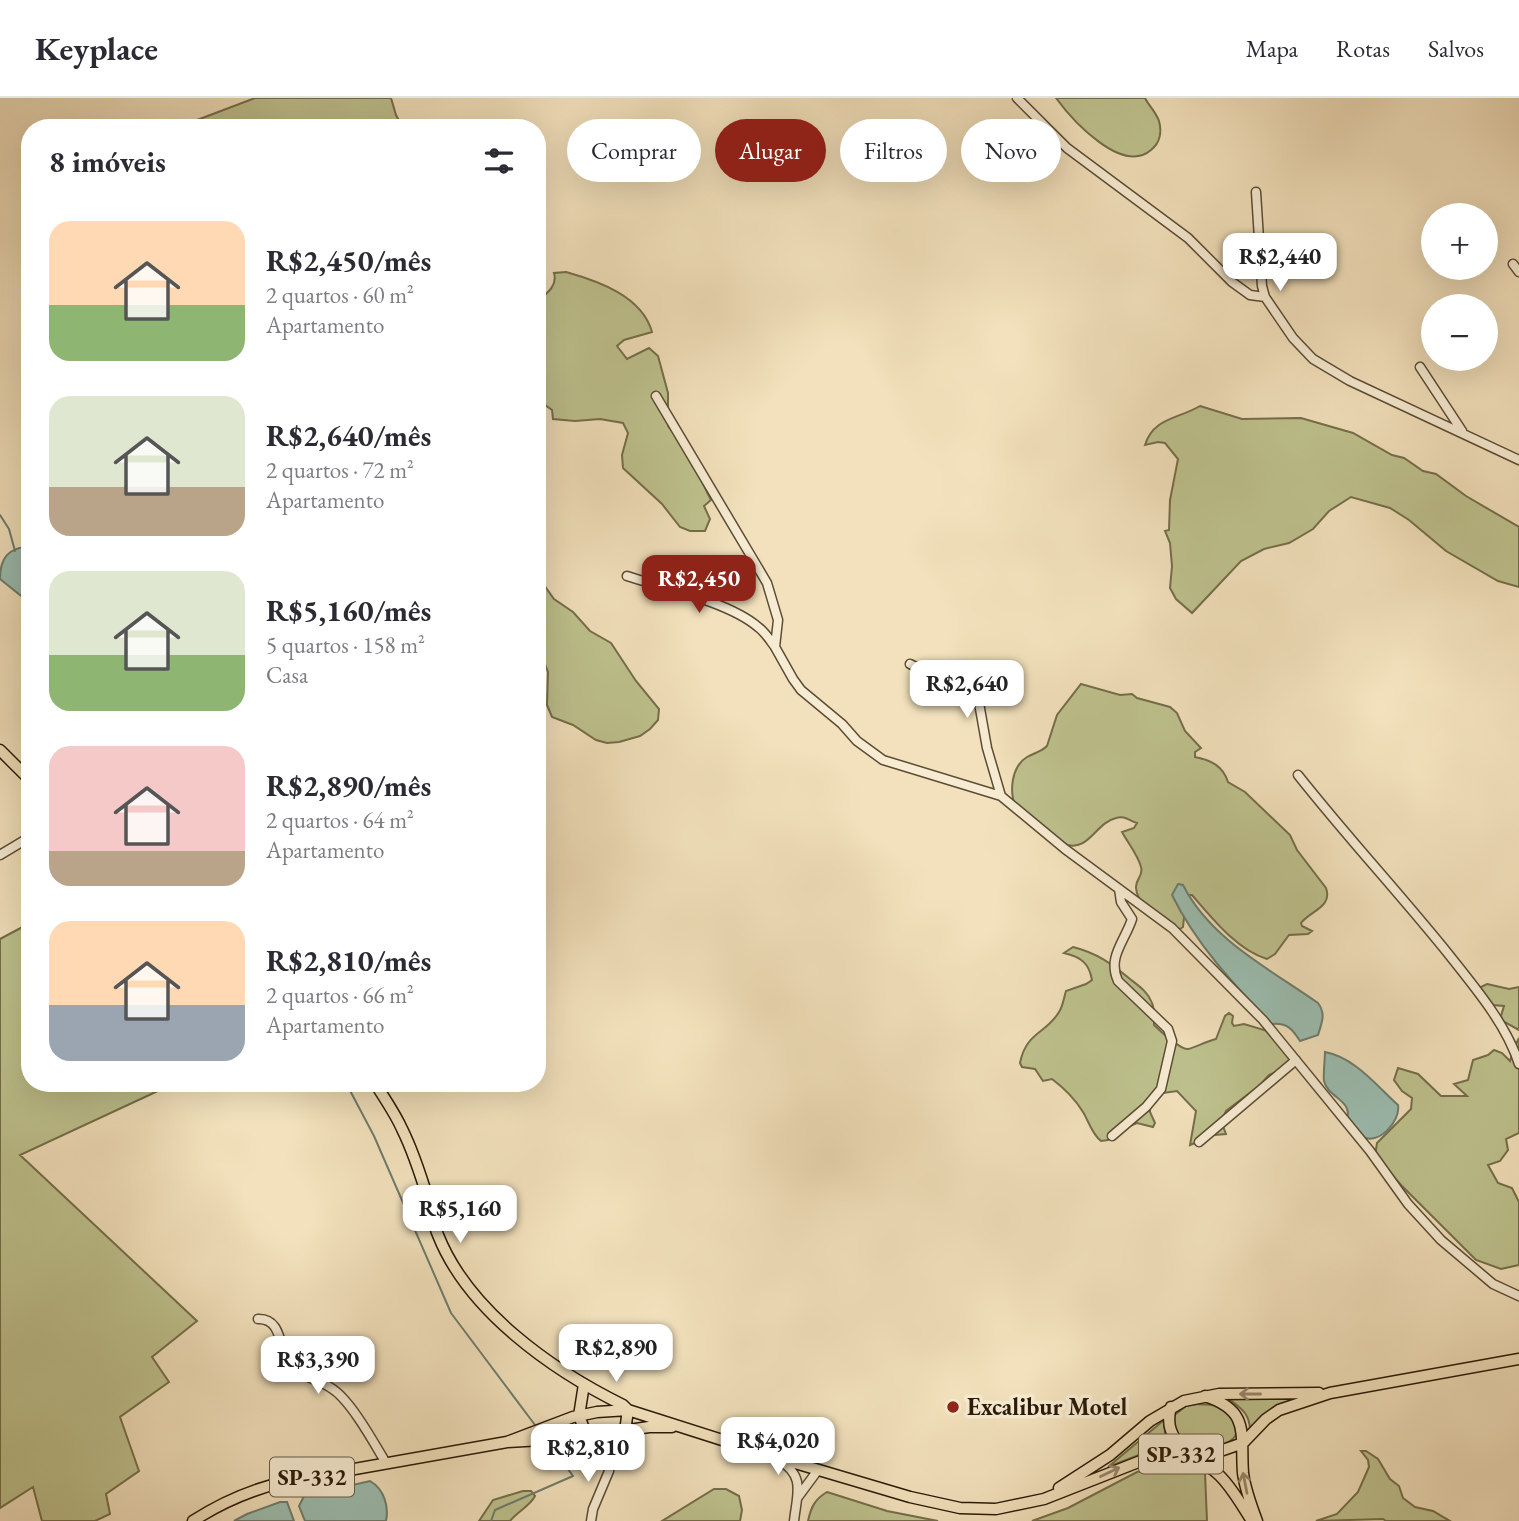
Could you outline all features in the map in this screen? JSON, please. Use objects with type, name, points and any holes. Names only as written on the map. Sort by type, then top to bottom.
[{"type":"main road","points":[[0,750],[21,771]]},
{"type":"main road","points":[[380,1092],[402,1129],[429,1199],[438,1234],[464,1279],[490,1310],[523,1342],[584,1384],[623,1405],[628,1410],[625,1431]]},
{"type":"main road","name":"SP-332","points":[[1023,1504],[1077,1478],[1171,1407],[1203,1396],[1330,1392],[1519,1359]]},
{"type":"main road","points":[[584,1384],[579,1416],[587,1436]]},
{"type":"main road","name":"SP-332","points":[[507,1442],[579,1416],[628,1410],[764,1454],[948,1506],[987,1509],[1044,1499],[1140,1460],[1161,1455],[1223,1450],[1243,1443],[1272,1413],[1330,1392]]},
{"type":"main road","points":[[1203,1396],[1224,1404],[1237,1415],[1242,1426],[1245,1487],[1257,1521]]},
{"type":"main road","points":[[1171,1407],[1168,1423],[1172,1436],[1181,1447],[1223,1478],[1252,1521]]},
{"type":"main road","name":"SP-332","points":[[193,1521],[220,1505],[263,1486],[507,1442],[587,1436],[649,1427],[682,1428]]},
{"type":"street","points":[[1017,98],[1068,148],[1188,238],[1232,282],[1250,295],[1265,297]]},
{"type":"street","points":[[1256,192],[1260,269],[1265,297],[1302,349],[1343,378],[1462,431],[1519,460]]},
{"type":"street","points":[[1420,367],[1462,431]]},
{"type":"street","points":[[656,396],[767,583],[778,620],[775,647]]},
{"type":"street","points":[[627,576],[746,618],[760,628],[775,647],[801,690],[842,724],[868,751],[883,760],[1001,796],[1065,849],[1172,928],[1263,1020],[1370,1151],[1408,1204],[1441,1240],[1493,1284],[1519,1296]]},
{"type":"street","points":[[910,664],[976,697],[1001,796]]},
{"type":"street","points":[[1298,775],[1341,829],[1416,913],[1460,969],[1496,1017],[1519,1064]]},
{"type":"street","points":[[0,855],[21,842]]},
{"type":"street","points":[[1112,1136],[1146,1108],[1161,1089],[1172,1041],[1168,1029],[1118,981],[1114,972],[1113,964],[1117,951],[1132,919],[1121,902],[1119,889]]},
{"type":"street","points":[[1199,1142],[1296,1060]]},
{"type":"street","points":[[258,1319],[265,1318],[273,1323],[291,1368],[315,1378],[339,1393],[386,1463]]},
{"type":"street","points":[[591,1521],[593,1509],[609,1471],[612,1450],[625,1431]]},
{"type":"street","points":[[587,1436],[612,1450]]},
{"type":"street","points":[[764,1454],[781,1462],[796,1476],[798,1483],[794,1521]]},
{"type":"street","points":[[796,1500],[818,1470]]},
{"type":"green space","points":[[255,98],[391,98],[398,119],[200,119]]},
{"type":"green space","points":[[1056,98],[1145,98],[1159,121],[1158,141],[1151,150],[1139,156],[1126,156],[1112,150],[1085,131]]},
{"type":"green space","points":[[566,272],[605,285],[629,300],[647,319],[652,332],[624,340],[617,346],[627,359],[649,348],[658,356],[668,393],[668,426],[685,447],[711,500],[704,506],[710,519],[705,531],[690,531],[680,527],[662,504],[623,468],[622,455],[628,433],[623,423],[600,419],[553,419],[552,410],[546,406],[546,294],[553,286],[554,273]]},
{"type":"green space","points":[[1200,406],[1242,419],[1301,418],[1353,433],[1392,455],[1404,458],[1423,471],[1436,474],[1466,496],[1519,527],[1519,587],[1498,581],[1446,551],[1390,508],[1351,497],[1329,511],[1313,529],[1289,543],[1264,549],[1241,561],[1192,613],[1176,599],[1170,588],[1170,543],[1165,531],[1169,530],[1170,500],[1178,459],[1165,443],[1145,445],[1160,424]]},
{"type":"green space","points":[[546,588],[554,599],[573,612],[590,631],[611,643],[636,681],[659,709],[658,720],[640,736],[619,742],[596,740],[573,725],[552,717],[547,705]]},
{"type":"green space","points":[[1081,684],[1120,695],[1132,694],[1137,698],[1170,707],[1177,713],[1185,731],[1201,748],[1195,752],[1195,757],[1220,768],[1228,782],[1245,792],[1290,835],[1297,850],[1326,888],[1324,904],[1301,923],[1312,931],[1308,934],[1289,935],[1275,954],[1267,959],[1235,941],[1192,895],[1186,898],[1183,927],[1175,928],[1151,911],[1137,895],[1136,885],[1141,867],[1122,832],[1134,828],[1137,823],[1116,818],[1103,825],[1086,841],[1073,846],[1064,844],[1016,808],[1012,787],[1018,767],[1027,757],[1047,746],[1057,715]]},
{"type":"green space","points":[[21,928],[21,1092],[156,1092],[20,1155],[197,1321],[152,1357],[169,1382],[120,1417],[139,1471],[106,1494],[110,1514],[95,1521],[42,1521],[33,1487],[0,1508],[0,939]]},
{"type":"green space","points":[[1073,947],[1104,960],[1143,990],[1153,1006],[1154,1025],[1181,1047],[1188,1049],[1216,1039],[1225,1016],[1229,1013],[1233,1016],[1234,1026],[1244,1024],[1271,1032],[1293,1061],[1269,1075],[1226,1111],[1221,1121],[1226,1134],[1214,1135],[1190,1145],[1196,1111],[1177,1091],[1163,1093],[1150,1100],[1150,1112],[1155,1123],[1153,1127],[1137,1123],[1115,1132],[1108,1140],[1101,1141],[1080,1107],[1065,1090],[1052,1079],[1043,1081],[1035,1069],[1022,1067],[1020,1063],[1027,1045],[1059,1012],[1066,991],[1092,980],[1089,969],[1083,962],[1064,953]]},
{"type":"green space","points":[[1487,984],[1509,989],[1519,987],[1519,1030],[1503,1021],[1501,1016],[1504,1006],[1492,1005],[1480,994],[1481,987]]},
{"type":"green space","points":[[1519,1038],[1519,1133],[1506,1139],[1508,1150],[1500,1161],[1488,1165],[1498,1183],[1512,1188],[1519,1202],[1519,1265],[1501,1269],[1476,1260],[1375,1156],[1377,1143],[1411,1109],[1412,1098],[1402,1091],[1394,1080],[1398,1068],[1418,1074],[1441,1096],[1467,1096],[1454,1084],[1468,1080],[1473,1060],[1494,1050],[1510,1061]]},
{"type":"green space","points":[[1229,1399],[1299,1399],[1250,1431],[1247,1416]]},
{"type":"green space","points":[[1215,1405],[1230,1415],[1237,1431],[1230,1441],[1217,1446],[1201,1447],[1180,1438],[1174,1430],[1172,1417],[1186,1406]]},
{"type":"green space","points":[[1164,1420],[1165,1433],[1174,1449],[1144,1453],[1108,1467]]},
{"type":"green space","points":[[1361,1451],[1366,1451],[1378,1459],[1390,1479],[1399,1486],[1403,1498],[1415,1507],[1433,1511],[1450,1521],[1316,1521],[1337,1514],[1358,1492],[1369,1467],[1368,1460]]},
{"type":"green space","points":[[1178,1464],[1205,1473],[1207,1521],[1032,1521],[1068,1508],[1137,1472]]},
{"type":"green space","points":[[714,1489],[726,1489],[739,1496],[742,1510],[740,1521],[662,1521]]},
{"type":"green space","points":[[531,1491],[535,1496],[510,1521],[479,1521],[493,1500]]},
{"type":"green space","points":[[827,1492],[887,1511],[938,1521],[808,1521],[814,1504]]},
{"type":"shaded area","points":[[21,548],[21,596],[0,579],[4,560]]},
{"type":"shaded area","points":[[1178,884],[1183,885],[1209,922],[1225,938],[1318,1003],[1323,1015],[1318,1035],[1300,1041],[1289,1028],[1282,1024],[1272,1024],[1244,994],[1192,930],[1172,895]]},
{"type":"shaded area","points":[[1325,1052],[1355,1066],[1398,1105],[1396,1118],[1387,1131],[1368,1138],[1355,1131],[1347,1119],[1346,1107],[1326,1087]]},
{"type":"shaded area","points":[[370,1481],[384,1498],[386,1521],[305,1521],[299,1506],[304,1496]]},
{"type":"shaded area","points":[[287,1502],[294,1521],[234,1521],[247,1514]]},
{"type":"waterway","points":[[0,515],[9,529],[15,551]]},
{"type":"waterway","points":[[351,1092],[374,1136],[451,1313],[535,1425]]},
{"type":"waterway","points":[[491,1521],[495,1510],[573,1476],[550,1445]]},
{"type":"place","name":"Excalibur Motel","points":[[953,1407]]}]
